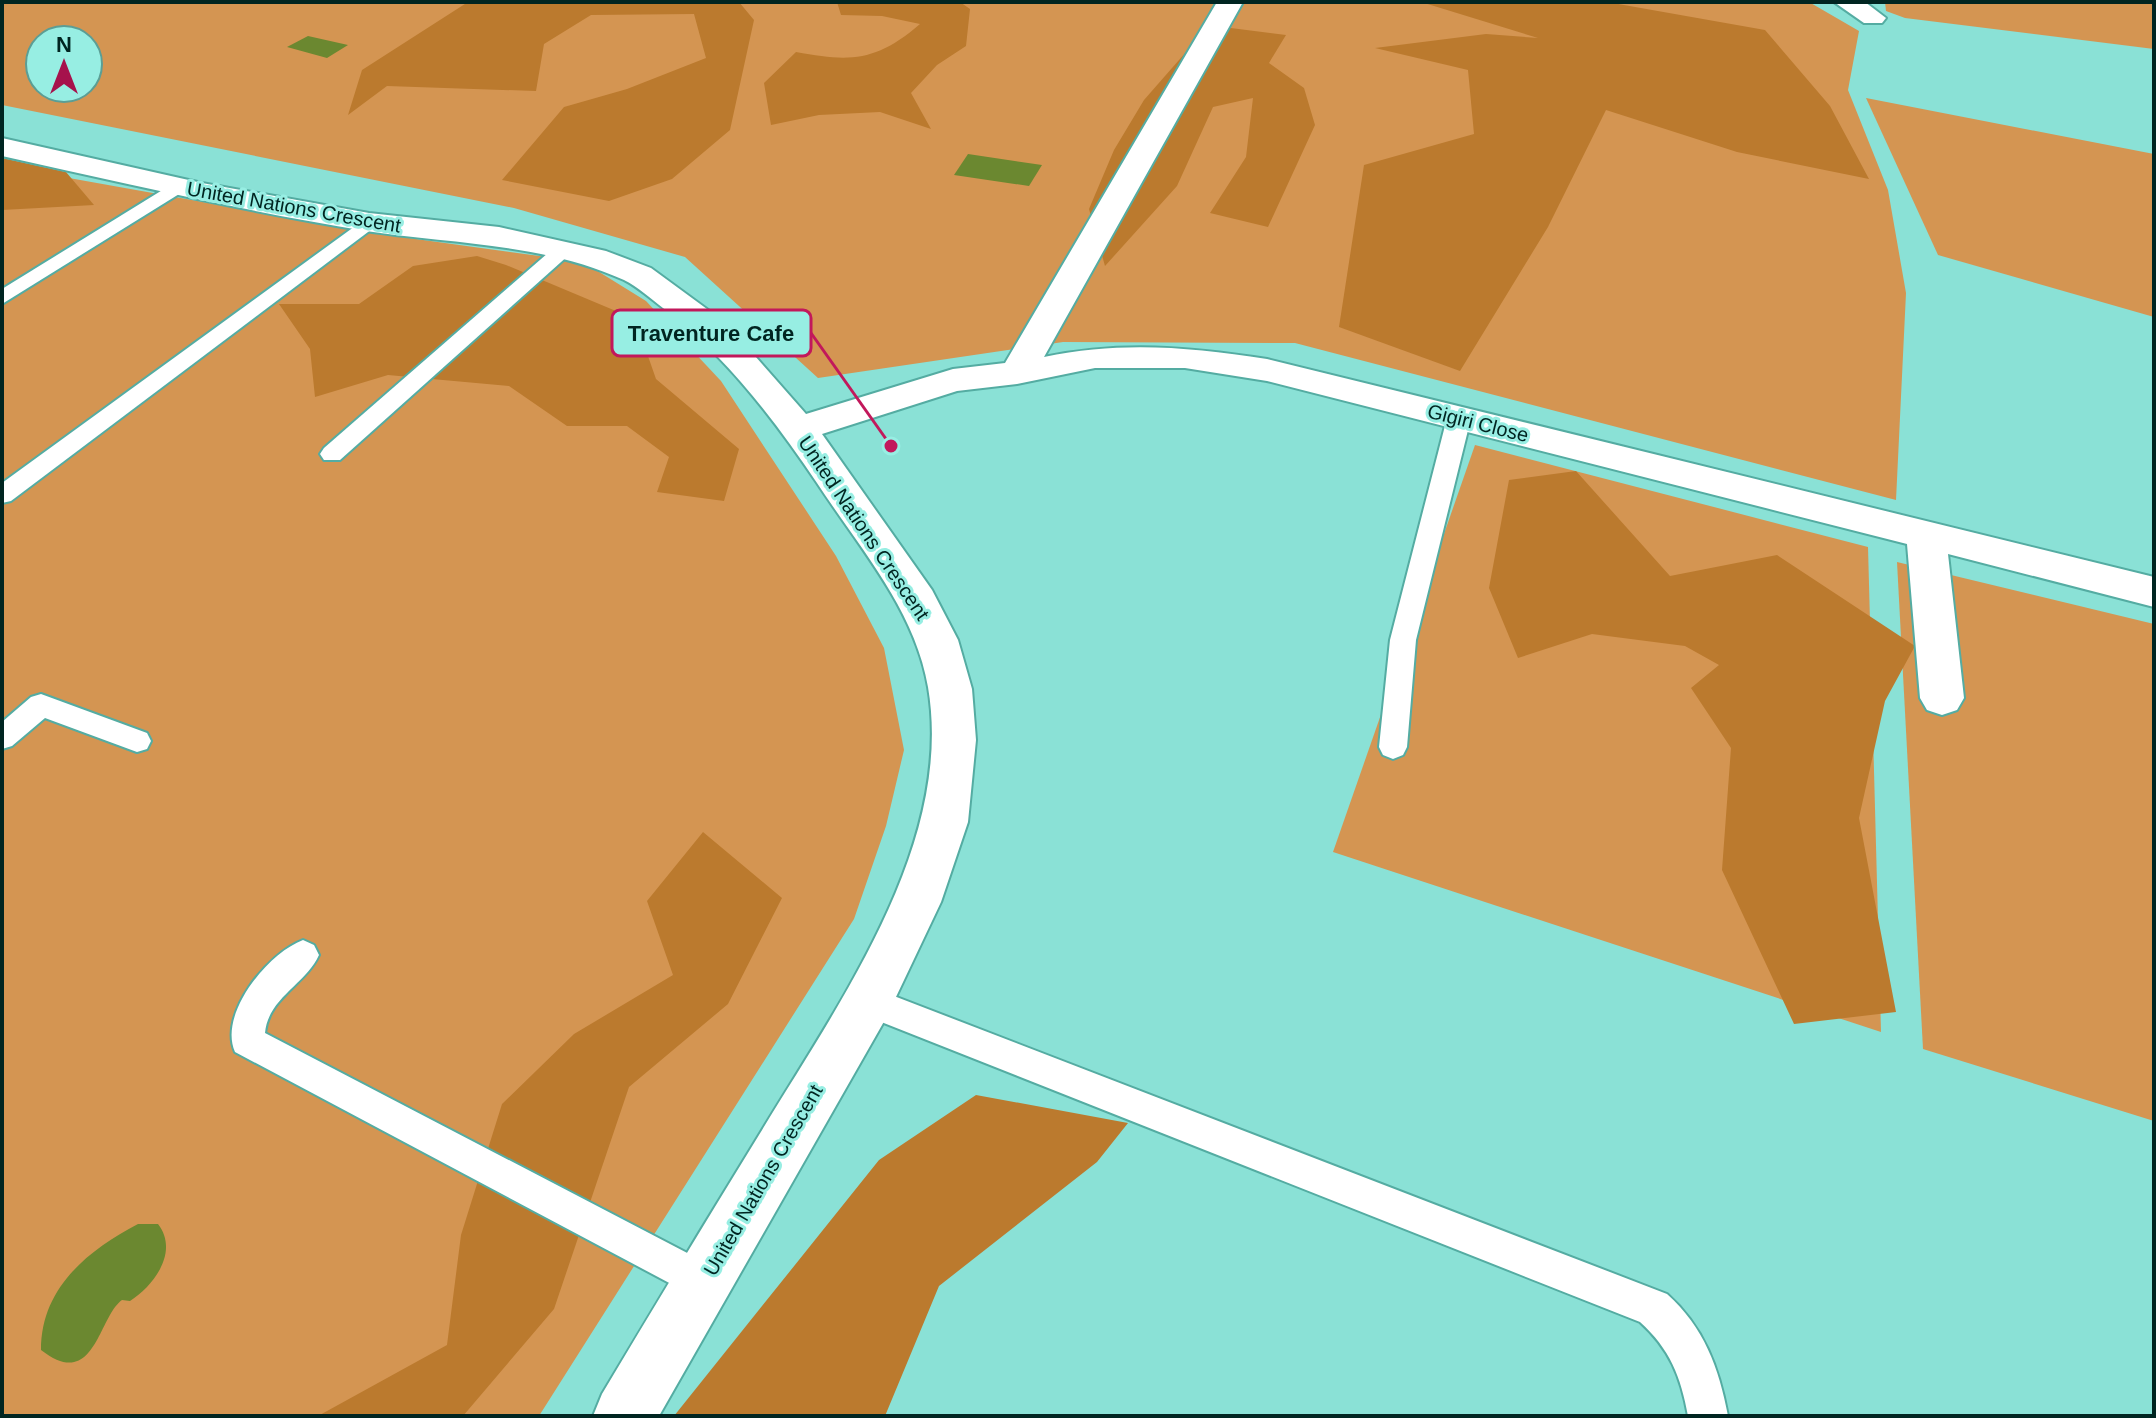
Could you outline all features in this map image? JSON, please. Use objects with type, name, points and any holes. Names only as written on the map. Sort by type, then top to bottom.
[{"type":"street","points":[[1017,373],[1230,2]]},
{"type":"street","points":[[1847,2],[1873,18]]},
{"type":"street","name":"United Nations Crescent","points":[[2,147],[177,187],[369,222],[499,236],[563,250],[640,275],[714,330],[799,429],[917,601],[937,640],[950,689],[954,740],[944,822],[916,902],[868,1001],[624,1416]]},
{"type":"street","name":"Gigiri Close","points":[[799,429],[953,380],[1017,373],[1095,357],[1185,357],[1267,370],[2154,592]]},
{"type":"street","points":[[1926,535],[1942,698]]},
{"type":"lane","points":[[2,298],[177,187]]},
{"type":"lane","points":[[2,495],[369,222]]},
{"type":"lane","points":[[332,454],[563,250]]},
{"type":"lane","points":[[1393,747],[1403,640],[1459,418]]},
{"type":"lane","points":[[2,738],[41,705],[137,741]]},
{"type":"lane","points":[[303,955],[254,1005],[247,1019],[247,1041],[703,1281]]},
{"type":"lane","points":[[868,1001],[1653,1308],[1674,1324],[1693,1354],[1702,1376],[1708,1416]]},
{"type":"shaded area","points":[[2,2],[1809,2],[1859,31],[1848,90],[1888,190],[1906,293],[1896,500],[1295,343],[1063,342],[818,378],[685,257],[514,208],[2,105]]},
{"type":"shaded area","points":[[468,2],[739,2],[754,20],[730,130],[672,179],[609,201],[502,180],[564,107],[627,89],[706,58],[694,14],[591,15],[544,44],[536,91],[387,86],[348,115],[362,70]]},
{"type":"shaded area","points":[[837,2],[960,2],[970,9],[966,46],[937,65],[911,93],[931,129],[880,112],[819,115],[771,125],[764,83],[796,52],[847,58],[862,56],[890,46],[920,24],[882,16],[841,15]]},
{"type":"shaded area","points":[[1421,2],[1607,2],[1765,30],[1830,106],[1869,179],[1737,152],[1606,110],[1548,227],[1460,371],[1339,327],[1364,165],[1474,134],[1468,70],[1375,48],[1486,34],[1538,38]]},
{"type":"shaded area","points":[[1885,2],[2154,2],[2154,49],[1905,18],[1886,11]]},
{"type":"shaded area","points":[[1223,27],[1286,35],[1269,63],[1304,88],[1315,125],[1268,227],[1210,213],[1246,157],[1253,98],[1213,107],[1177,186],[1105,266],[1089,209],[1114,150],[1144,100],[1186,52]]},
{"type":"shaded area","points":[[308,36],[348,45],[327,58],[287,47]]},
{"type":"shaded area","points":[[1866,98],[2154,154],[2154,317],[1938,255]]},
{"type":"shaded area","points":[[968,154],[1042,165],[1029,186],[954,175]]},
{"type":"shaded area","points":[[2,158],[66,172],[94,205],[2,210]]},
{"type":"shaded area","points":[[2,166],[387,235],[583,262],[646,301],[721,381],[836,556],[884,648],[904,750],[886,826],[854,919],[539,1416],[2,1416]]},
{"type":"shaded area","points":[[477,256],[635,319],[656,379],[739,449],[724,501],[657,492],[669,457],[627,426],[567,426],[509,386],[388,375],[315,397],[310,349],[279,304],[359,304],[413,266]]},
{"type":"shaded area","points":[[1475,445],[1868,547],[1881,1032],[1333,852]]},
{"type":"shaded area","points":[[1576,471],[1670,576],[1777,555],[1915,646],[1885,701],[1859,818],[1896,1012],[1794,1024],[1722,870],[1731,748],[1691,688],[1719,665],[1685,646],[1592,634],[1518,658],[1489,588],[1509,480]]},
{"type":"shaded area","points":[[1897,562],[2154,624],[2154,1121],[1923,1049]]},
{"type":"shaded area","points":[[703,832],[782,898],[728,1004],[629,1087],[554,1309],[463,1416],[318,1416],[447,1345],[461,1235],[502,1104],[574,1034],[673,975],[647,901]]},
{"type":"shaded area","points":[[976,1095],[1128,1123],[1097,1162],[939,1286],[885,1416],[674,1416],[879,1160]]},
{"type":"shaded area","points":[[138,1224],[158,1224],[164,1234],[165,1256],[155,1277],[139,1294],[130,1301],[122,1300],[114,1309],[84,1357],[73,1362],[59,1361],[41,1350],[49,1308],[70,1274],[101,1246]]},
{"type":"place","name":"Traventure Cafe","points":[[891,446]]}]
